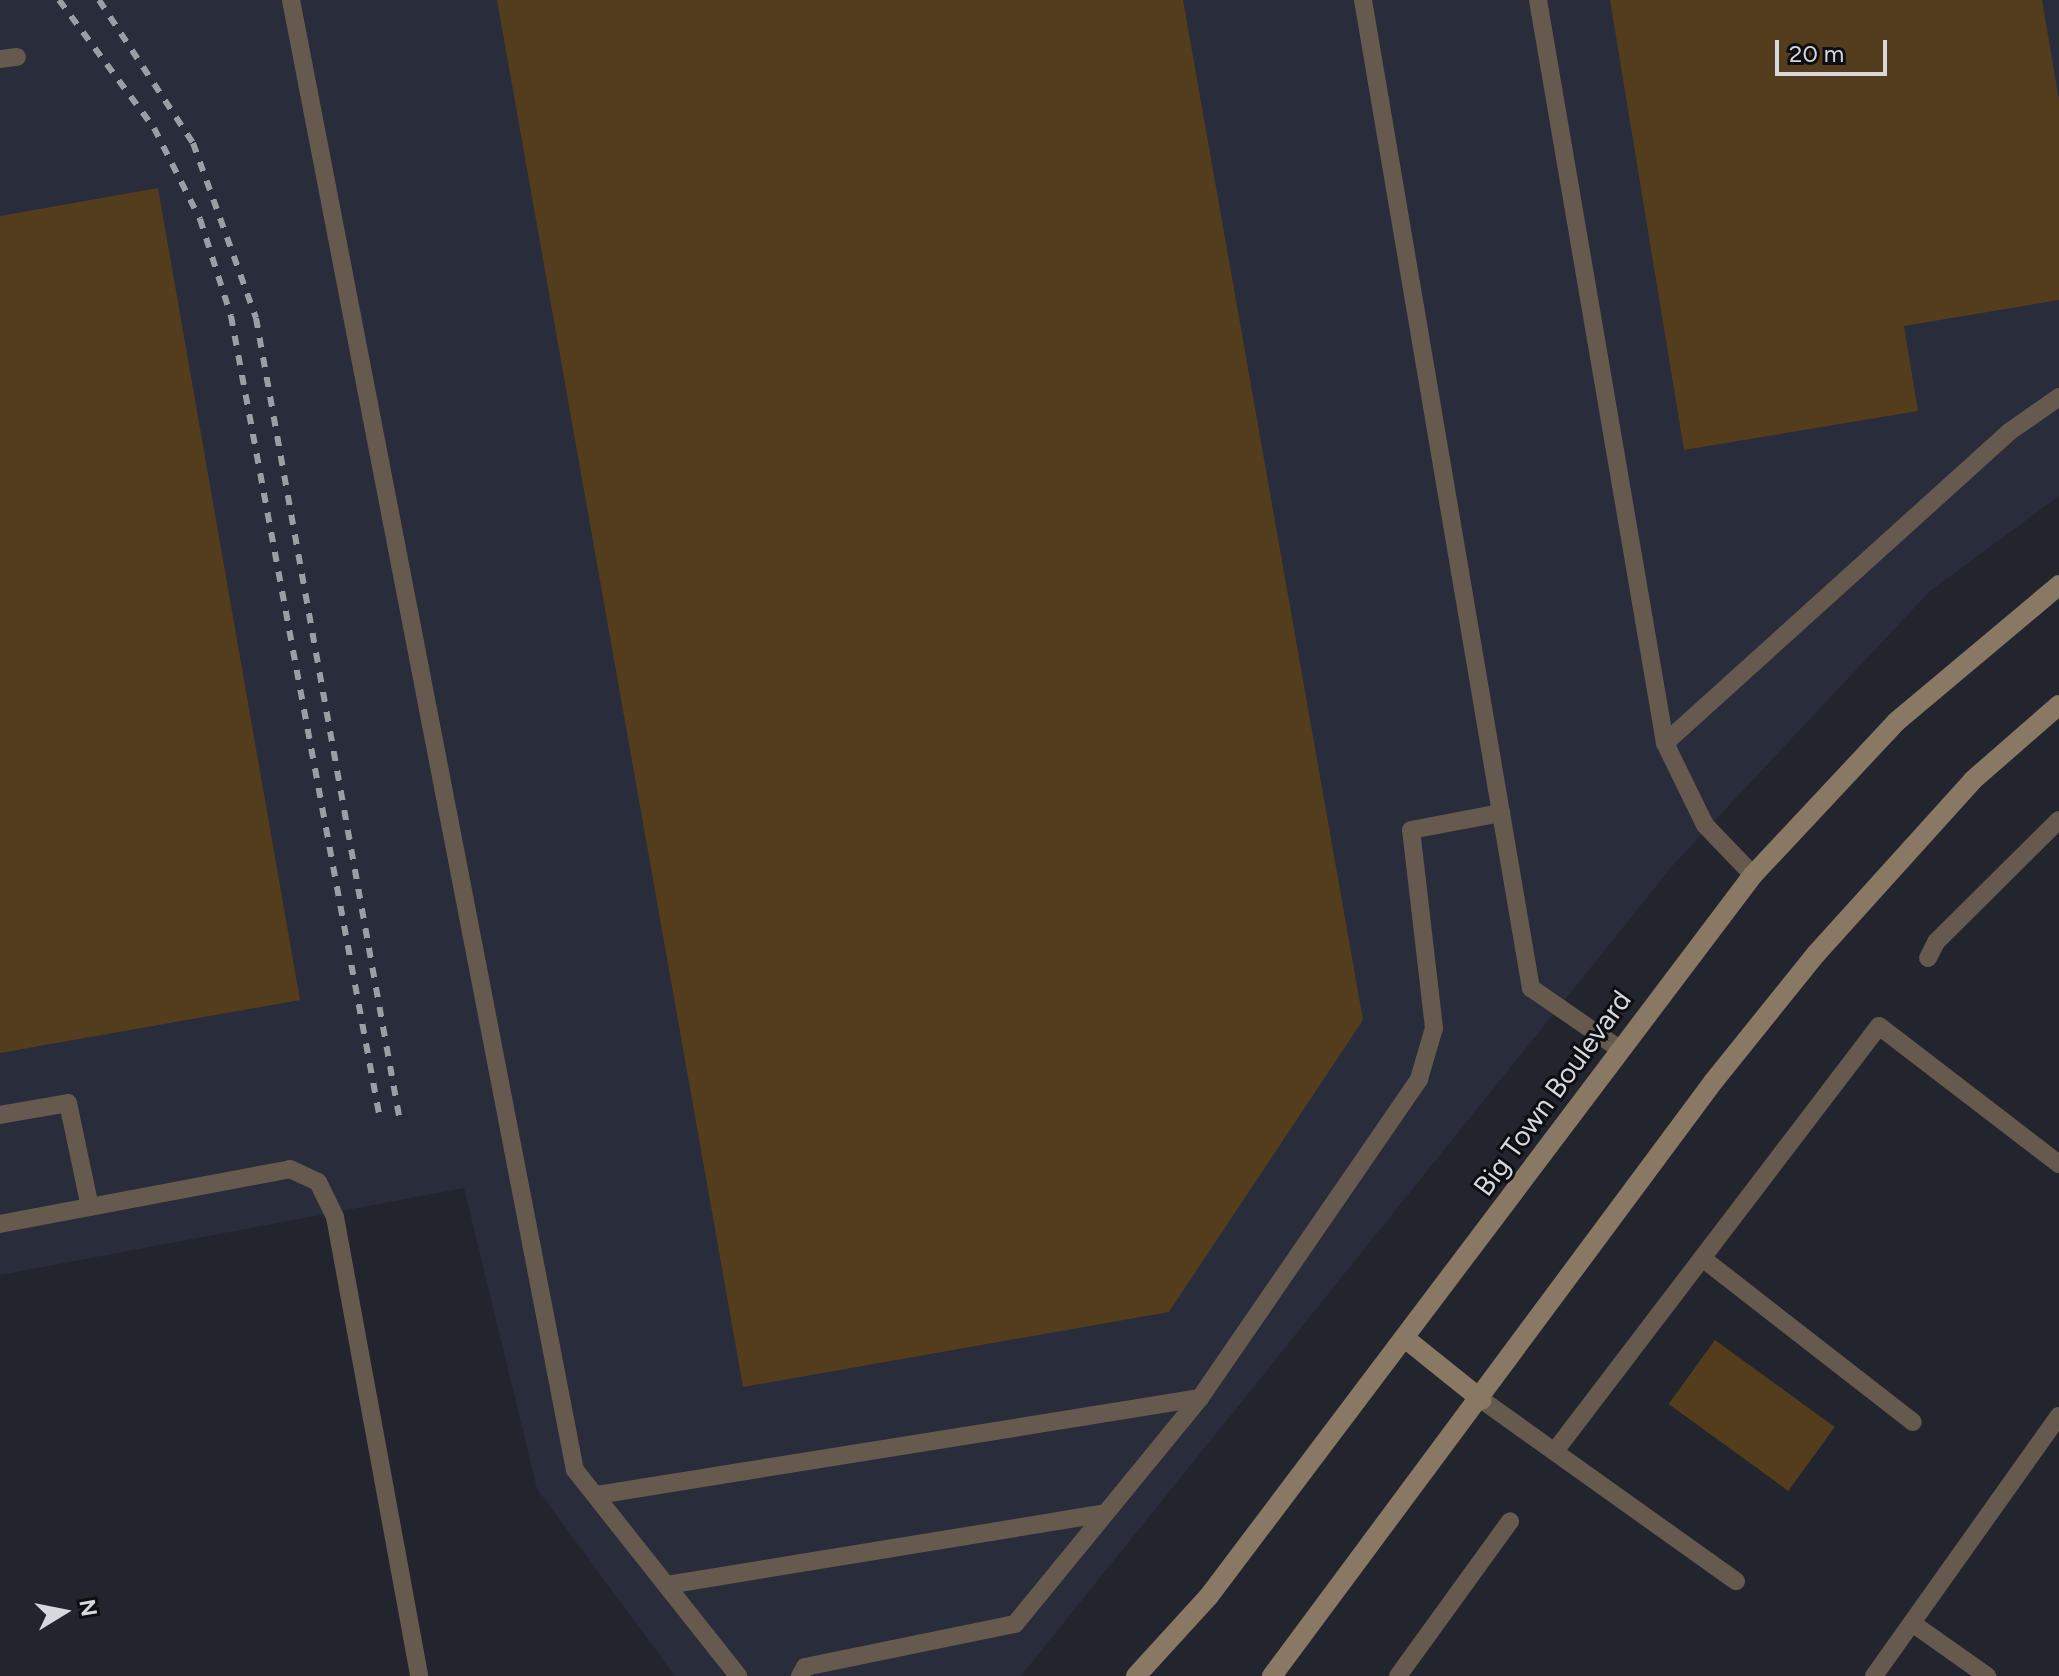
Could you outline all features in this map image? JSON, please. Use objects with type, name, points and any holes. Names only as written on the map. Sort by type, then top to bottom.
[{"type":"main road","name":"Big Town Boulevard","points":[[1136,1676],[1209,1596],[1406,1339],[1618,1048],[1753,875],[1896,722],[2059,585]]},
{"type":"main road","points":[[1272,1676],[1482,1400],[1713,1082],[1816,954],[1973,780],[2059,705]]},
{"type":"main road","points":[[1406,1339],[1482,1400]]},
{"type":"lane","points":[[291,0],[575,1470],[738,1676]]},
{"type":"lane","points":[[1363,0],[1531,988],[1618,1048]]},
{"type":"lane","points":[[1538,0],[1665,743],[1705,825],[1753,875]]},
{"type":"lane","points":[[1665,743],[2009,432],[2059,397]]},
{"type":"lane","points":[[800,1676],[805,1667],[1015,1624],[1200,1398],[1419,1079],[1434,1028],[1411,830],[1501,813]]},
{"type":"lane","points":[[1928,958],[1936,942],[2059,820]]},
{"type":"lane","points":[[1555,1451],[1706,1261],[1879,1026],[2059,1164]]},
{"type":"lane","points":[[0,1115],[68,1103],[90,1207]]},
{"type":"lane","points":[[0,1224],[290,1169],[318,1182],[335,1217],[419,1676]]},
{"type":"lane","points":[[1706,1261],[1913,1422]]},
{"type":"lane","points":[[597,1495],[1200,1398]]},
{"type":"lane","points":[[1482,1400],[1736,1581]]},
{"type":"lane","points":[[1874,1676],[2059,1416]]},
{"type":"lane","points":[[667,1585],[1105,1513]]},
{"type":"lane","points":[[1398,1676],[1510,1521]]},
{"type":"lane","points":[[1912,1623],[1987,1676]]},
{"type":"shaded area","points":[[0,0],[2059,0],[2059,496],[1930,591],[1674,864],[1021,1676],[675,1676],[537,1489],[464,1188],[0,1275]]},
{"type":"building","points":[[497,0],[1183,0],[1363,1020],[1169,1312],[743,1387]]},
{"type":"building","points":[[1610,0],[2042,0],[2059,100],[2059,300],[1904,326],[1918,411],[1684,450]]},
{"type":"building","points":[[158,188],[300,1000],[0,1053],[0,216]]},
{"type":"building","points":[[1715,1340],[1835,1427],[1788,1491],[1669,1404]]},
{"type":"railway","points":[[59,0],[154,128],[200,219],[231,316],[379,1114]]},
{"type":"railway","points":[[99,0],[193,143],[256,318],[399,1116]]}]
